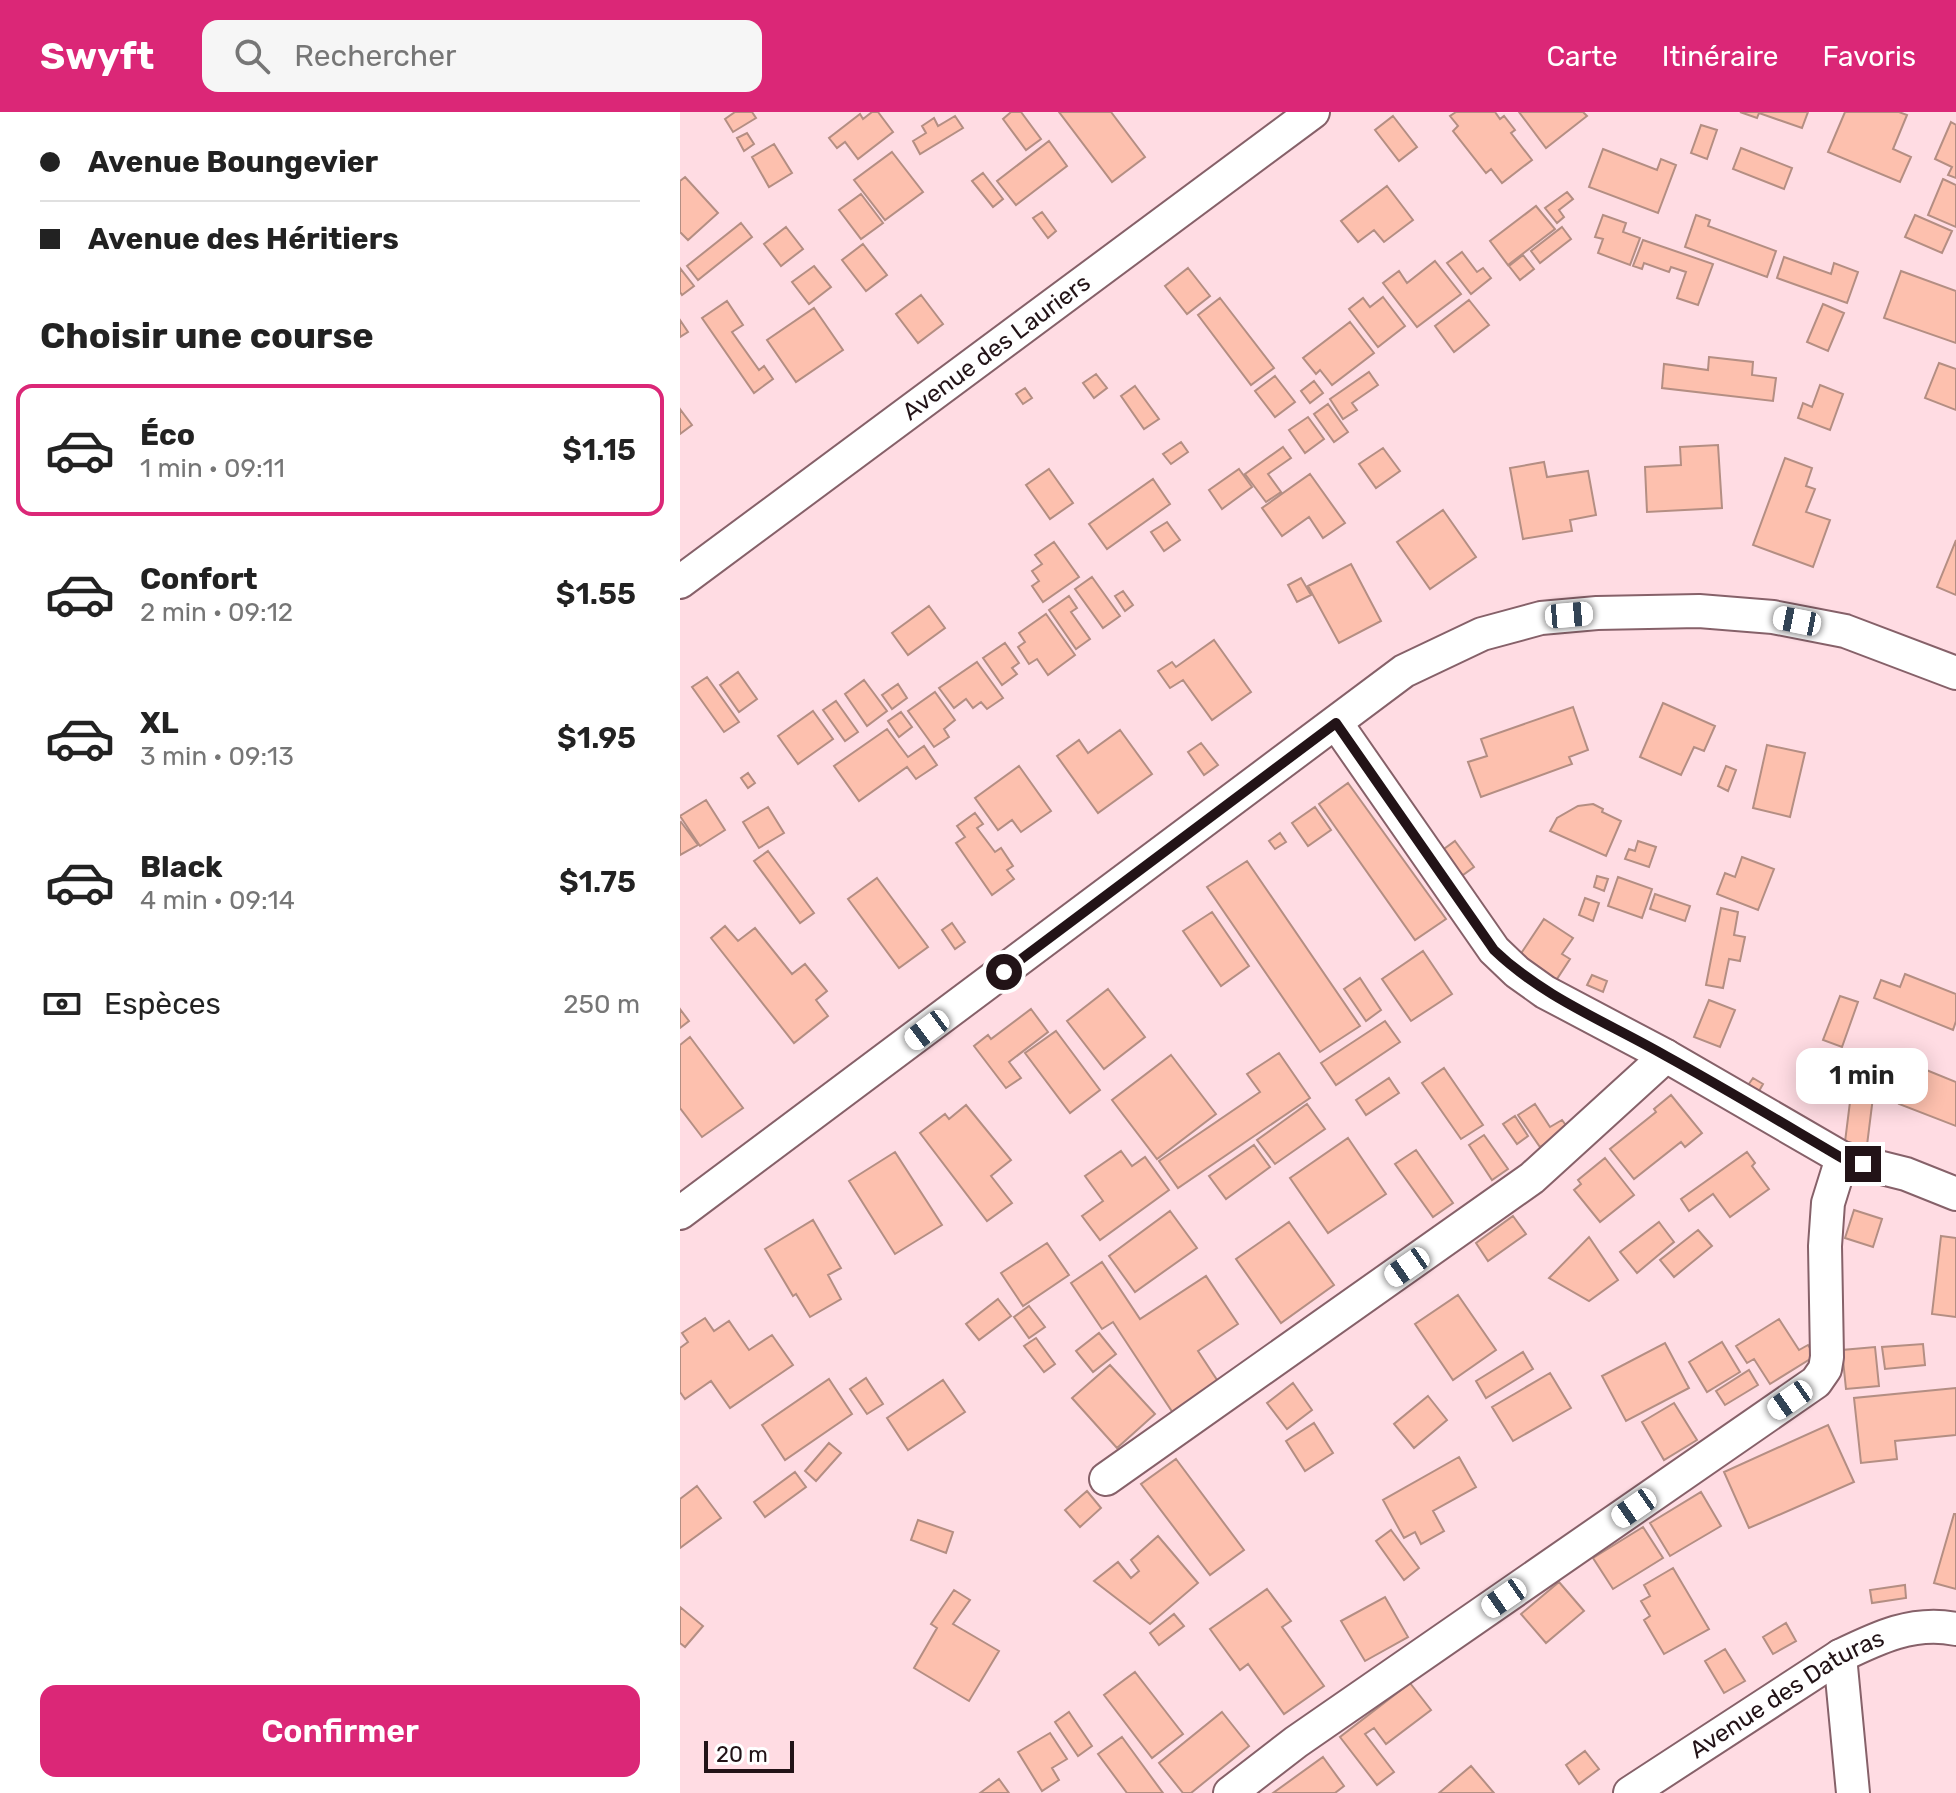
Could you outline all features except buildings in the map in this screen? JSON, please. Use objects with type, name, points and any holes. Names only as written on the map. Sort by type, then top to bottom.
[{"type":"street","name":"Avenue des Lauriers","points":[[680,582],[1313,112]]},
{"type":"street","points":[[680,1213],[1404,671],[1482,634],[1541,618],[1597,613],[1699,611],[1773,617],[1845,631],[1956,673]]},
{"type":"street","points":[[1336,723],[1494,950],[1517,972],[1545,992],[1666,1056],[1842,1158],[1906,1174],[1956,1194]]},
{"type":"street","points":[[1106,1479],[1532,1178],[1666,1056]]},
{"type":"street","points":[[1230,1793],[1296,1742],[1816,1382],[1825,1369],[1827,1357],[1825,1246],[1828,1203],[1842,1158]]},
{"type":"street","name":"Avenue des Daturas","points":[[1630,1793],[1840,1656],[1903,1630],[1936,1625],[1956,1629]]},
{"type":"street","points":[[1840,1656],[1853,1793]]},
{"type":"route","points":[[1004,972],[1336,723],[1494,950],[1517,972],[1545,992],[1666,1056],[1842,1158],[1863,1164]]}]
